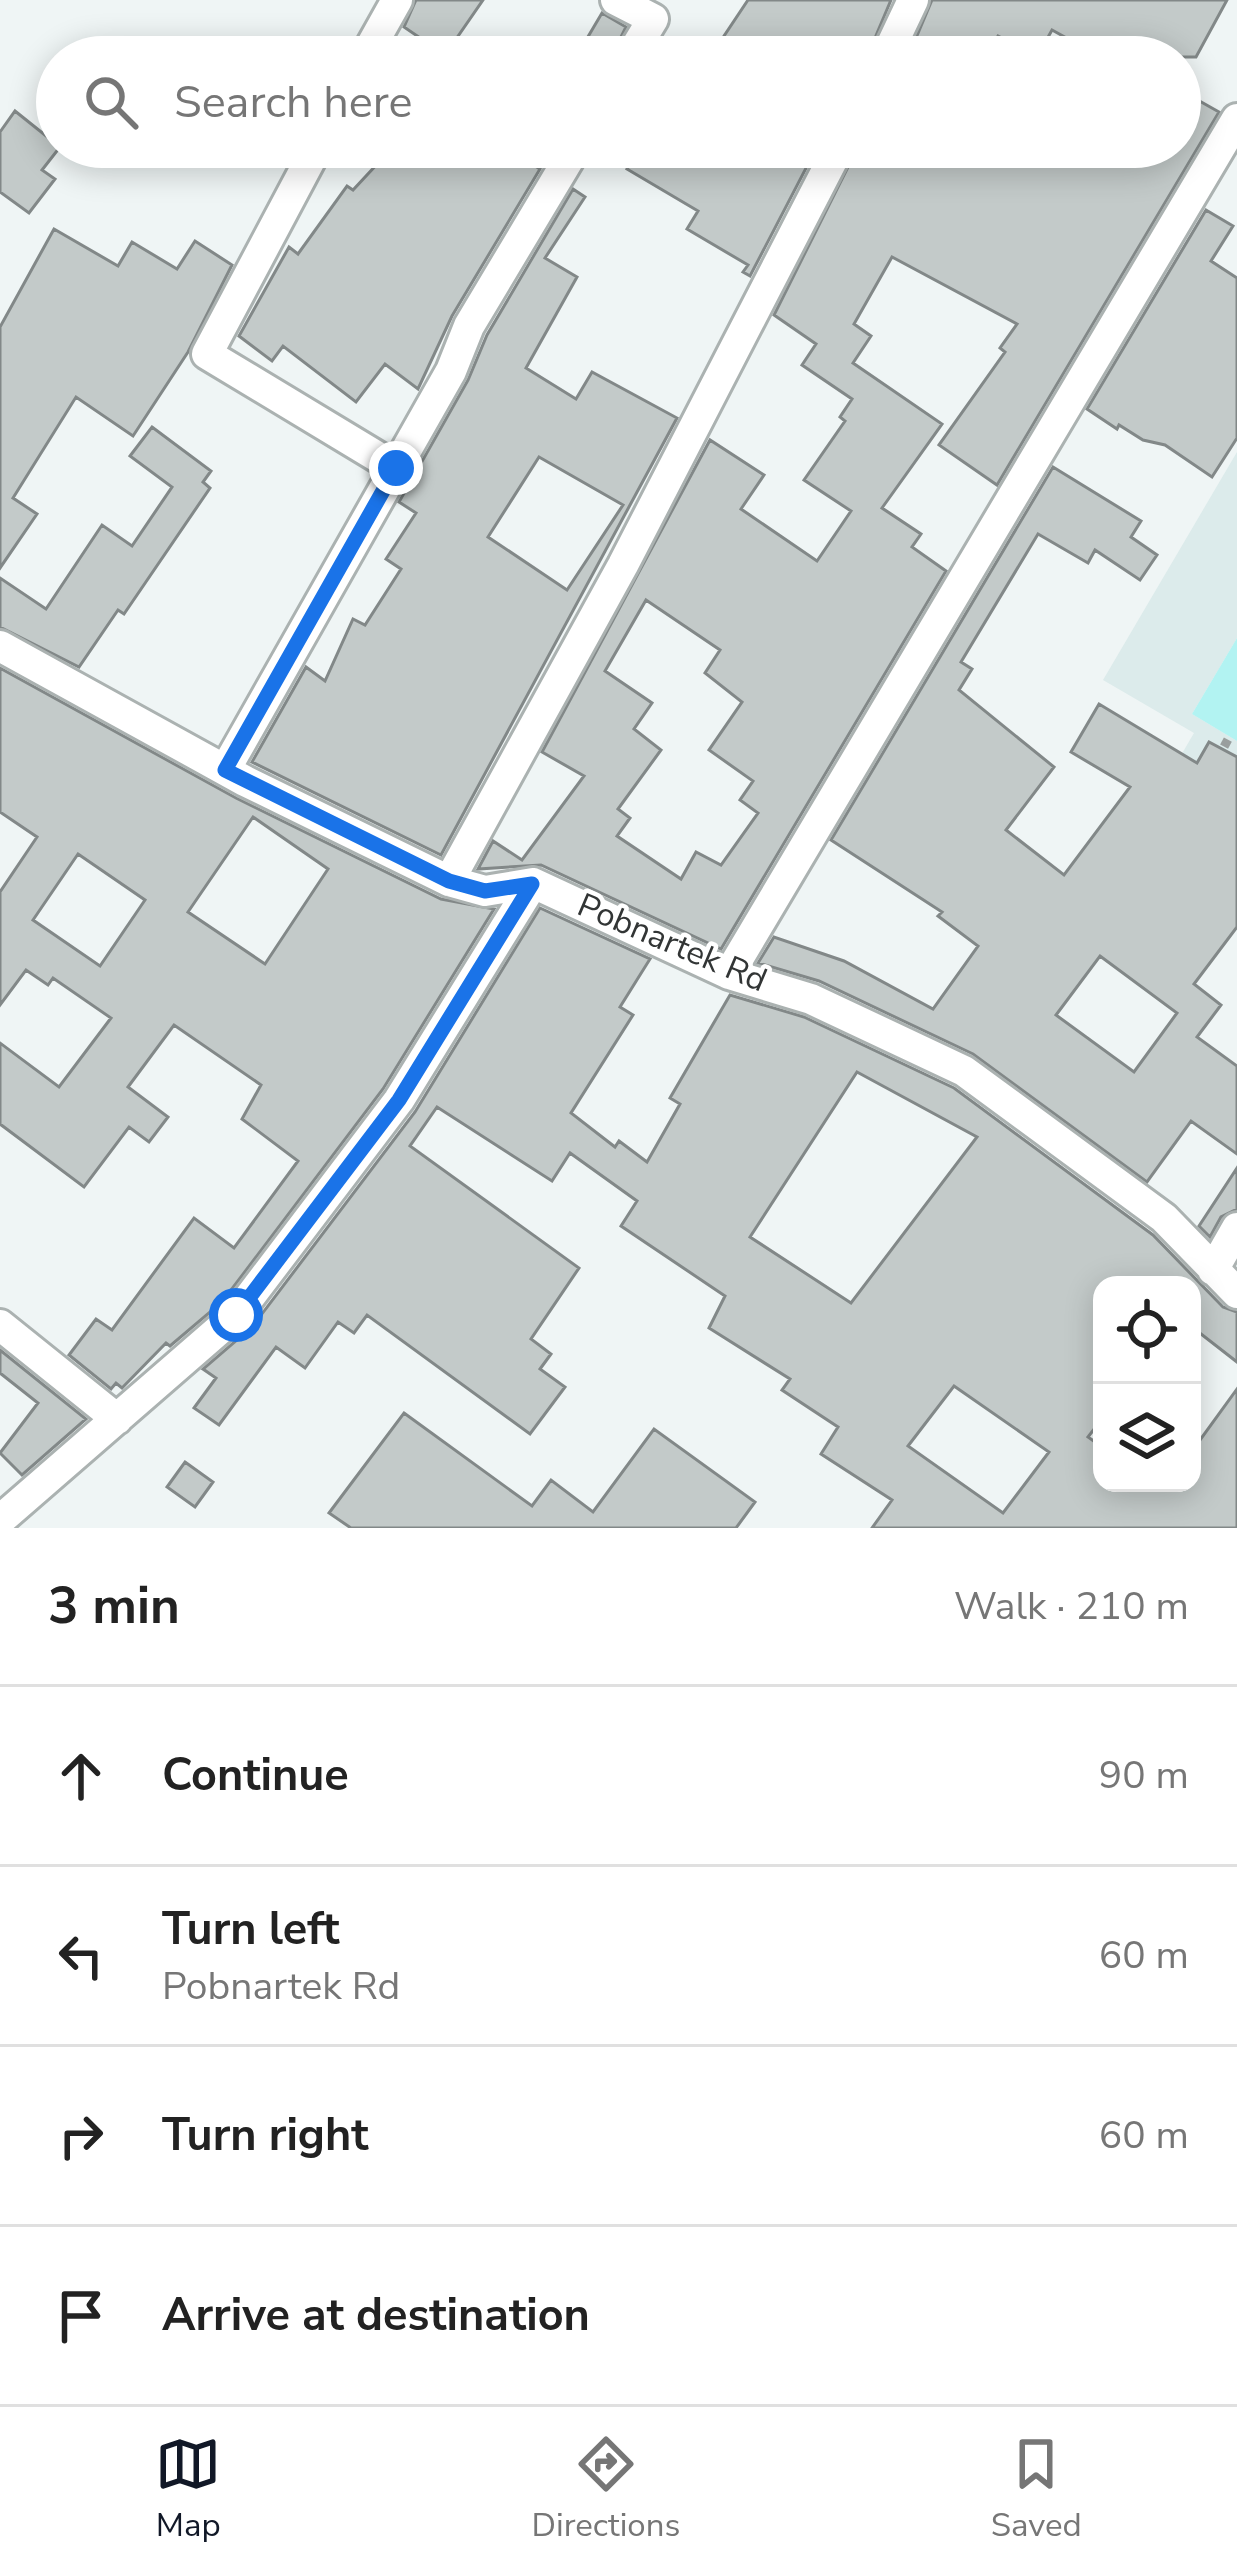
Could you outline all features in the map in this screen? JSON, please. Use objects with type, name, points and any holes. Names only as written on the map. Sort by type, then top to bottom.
[{"type":"street","points":[[377,36],[397,0]]},
{"type":"street","points":[[616,0],[653,19],[643,36]]},
{"type":"street","points":[[896,36],[913,0]]},
{"type":"street","points":[[729,974],[1224,170],[1237,119]]},
{"type":"street","points":[[306,168],[206,354],[396,468]]},
{"type":"street","points":[[225,770],[451,370],[469,326],[563,168]]},
{"type":"street","points":[[449,881],[623,565],[828,168]]},
{"type":"street","name":"Pobnartek Rd","points":[[0,646],[225,770],[449,881],[485,891],[532,884],[729,974],[811,999],[964,1071],[1164,1218],[1237,1293]]},
{"type":"street","points":[[0,1520],[236,1315],[399,1100],[532,884]]},
{"type":"street","points":[[1213,1270],[1237,1228]]},
{"type":"street","points":[[0,1325],[117,1419]]},
{"type":"path","points":[[1222,741],[1237,749]]},
{"type":"shaded area","points":[[1237,452],[1237,638],[1192,714],[1237,741],[1237,757],[1209,742],[1181,793],[1163,786],[1194,733],[1103,680]]},
{"type":"shaded area","points":[[1237,638],[1237,741],[1192,714]]},
{"type":"building","points":[[416,0],[483,0],[458,36],[417,36],[404,27]]},
{"type":"building","points":[[748,0],[891,0],[876,36],[724,36]]},
{"type":"building","points":[[932,0],[1227,0],[1201,48],[1201,36],[1063,36],[1052,30],[1049,36],[917,36]]},
{"type":"building","points":[[602,13],[626,27],[622,36],[588,36]]},
{"type":"building","points":[[1201,102],[1219,112],[1201,142]]},
{"type":"building","points":[[15,111],[36,128],[36,168],[44,168],[55,179],[29,213],[0,192],[0,132]]},
{"type":"building","points":[[373,168],[540,169],[452,316],[418,389],[385,364],[356,402],[283,346],[272,361],[239,336],[289,247],[298,254],[347,186],[353,190]]},
{"type":"building","points":[[806,168],[750,276],[743,272],[748,265],[687,229],[698,211],[627,169]]},
{"type":"building","points":[[848,168],[1186,168],[997,485],[939,445],[1005,352],[1000,348],[1017,324],[892,257],[854,324],[871,336],[853,363],[942,424],[882,508],[921,534],[912,547],[946,571],[721,949],[541,865],[478,869],[493,841],[522,860],[584,776],[542,752],[710,440],[764,475],[741,509],[817,561],[851,511],[804,480],[845,421],[840,417],[852,399],[802,365],[816,344],[774,315]],"holes":[[[646,600],[720,650],[705,673],[742,702],[709,750],[753,781],[740,800],[758,813],[721,865],[696,852],[681,879],[617,836],[630,818],[618,809],[661,750],[634,729],[652,703],[605,671]]]},
{"type":"building","points":[[573,189],[585,197],[545,258],[577,277],[526,368],[576,399],[592,372],[677,418],[441,855],[252,762],[306,667],[325,681],[353,619],[365,625],[401,569],[386,559],[416,513],[399,502],[468,380],[487,335]],"holes":[[[539,457],[623,505],[567,590],[488,537]]]},
{"type":"building","points":[[1206,210],[1233,226],[1211,261],[1237,278],[1237,438],[1212,477],[1165,445],[1143,440],[1119,425],[1117,429],[1087,409]]},
{"type":"building","points":[[54,229],[118,266],[132,242],[177,269],[195,241],[232,265],[188,352],[133,436],[76,397],[13,498],[37,514],[0,568],[0,327]]},
{"type":"building","points":[[152,427],[211,471],[203,482],[210,488],[124,614],[118,610],[79,667],[0,627],[0,578],[46,609],[102,525],[132,546],[172,487],[130,456]]},
{"type":"building","points":[[1053,467],[1141,521],[1131,537],[1157,555],[1140,580],[1095,550],[1088,563],[1038,534],[961,662],[972,669],[959,690],[1054,767],[1006,830],[1064,875],[1130,787],[1071,752],[1099,704],[1197,763],[1209,742],[1237,757],[1237,927],[1194,984],[1221,1005],[1197,1037],[1237,1066],[1237,1154],[1191,1121],[1147,1182],[973,1054],[819,981],[758,963],[774,937],[844,961],[933,1009],[978,946],[938,916],[942,912],[831,840]],"holes":[[[1100,956],[1177,1013],[1134,1072],[1056,1015]]]},
{"type":"building","points":[[0,668],[236,798],[441,899],[494,909],[383,1089],[222,1302],[170,1346],[166,1343],[122,1388],[116,1383],[111,1389],[69,1355],[96,1319],[112,1330],[194,1218],[234,1248],[298,1161],[242,1119],[261,1085],[174,1025],[128,1087],[168,1117],[149,1142],[129,1127],[84,1187],[0,1124],[0,1043],[59,1087],[111,1018],[53,978],[48,985],[26,970],[0,1005],[0,892],[37,837],[0,812]],"holes":[[[253,817],[328,869],[265,964],[188,912]],[[78,854],[145,900],[100,966],[33,920]]]},
{"type":"building","points":[[540,908],[650,959],[620,1007],[633,1015],[571,1113],[615,1147],[619,1141],[647,1162],[680,1104],[670,1098],[730,995],[804,1017],[954,1088],[1153,1235],[1193,1276],[1093,1276],[1093,1431],[1088,1437],[1093,1441],[1093,1492],[1201,1492],[1201,1439],[1237,1389],[1237,1528],[872,1528],[892,1500],[821,1454],[838,1427],[782,1390],[790,1379],[709,1328],[725,1296],[621,1226],[637,1201],[570,1153],[552,1181],[437,1107],[410,1146],[579,1268],[531,1339],[551,1354],[540,1369],[565,1387],[530,1434],[367,1315],[354,1333],[338,1322],[305,1368],[276,1347],[219,1425],[194,1408],[216,1378],[203,1369],[252,1327],[415,1112]],"holes":[[[857,1072],[977,1137],[851,1303],[750,1237]],[[954,1386],[1049,1452],[1003,1513],[908,1446]]]},
{"type":"building","points":[[1237,1168],[1237,1209],[1221,1217],[1210,1237],[1199,1226]]},
{"type":"building","points":[[1201,1284],[1223,1307],[1237,1312],[1237,1362],[1201,1334]]},
{"type":"building","points":[[0,1350],[86,1419],[22,1475],[0,1453],[38,1403],[0,1373]]},
{"type":"building","points":[[404,1413],[532,1506],[551,1480],[593,1512],[654,1429],[755,1502],[736,1528],[351,1528],[329,1513]]},
{"type":"building","points":[[185,1462],[213,1482],[195,1507],[167,1487]]},
{"type":"route","points":[[236,1315],[399,1100],[532,884],[485,891],[449,881],[225,770],[396,468]]}]
